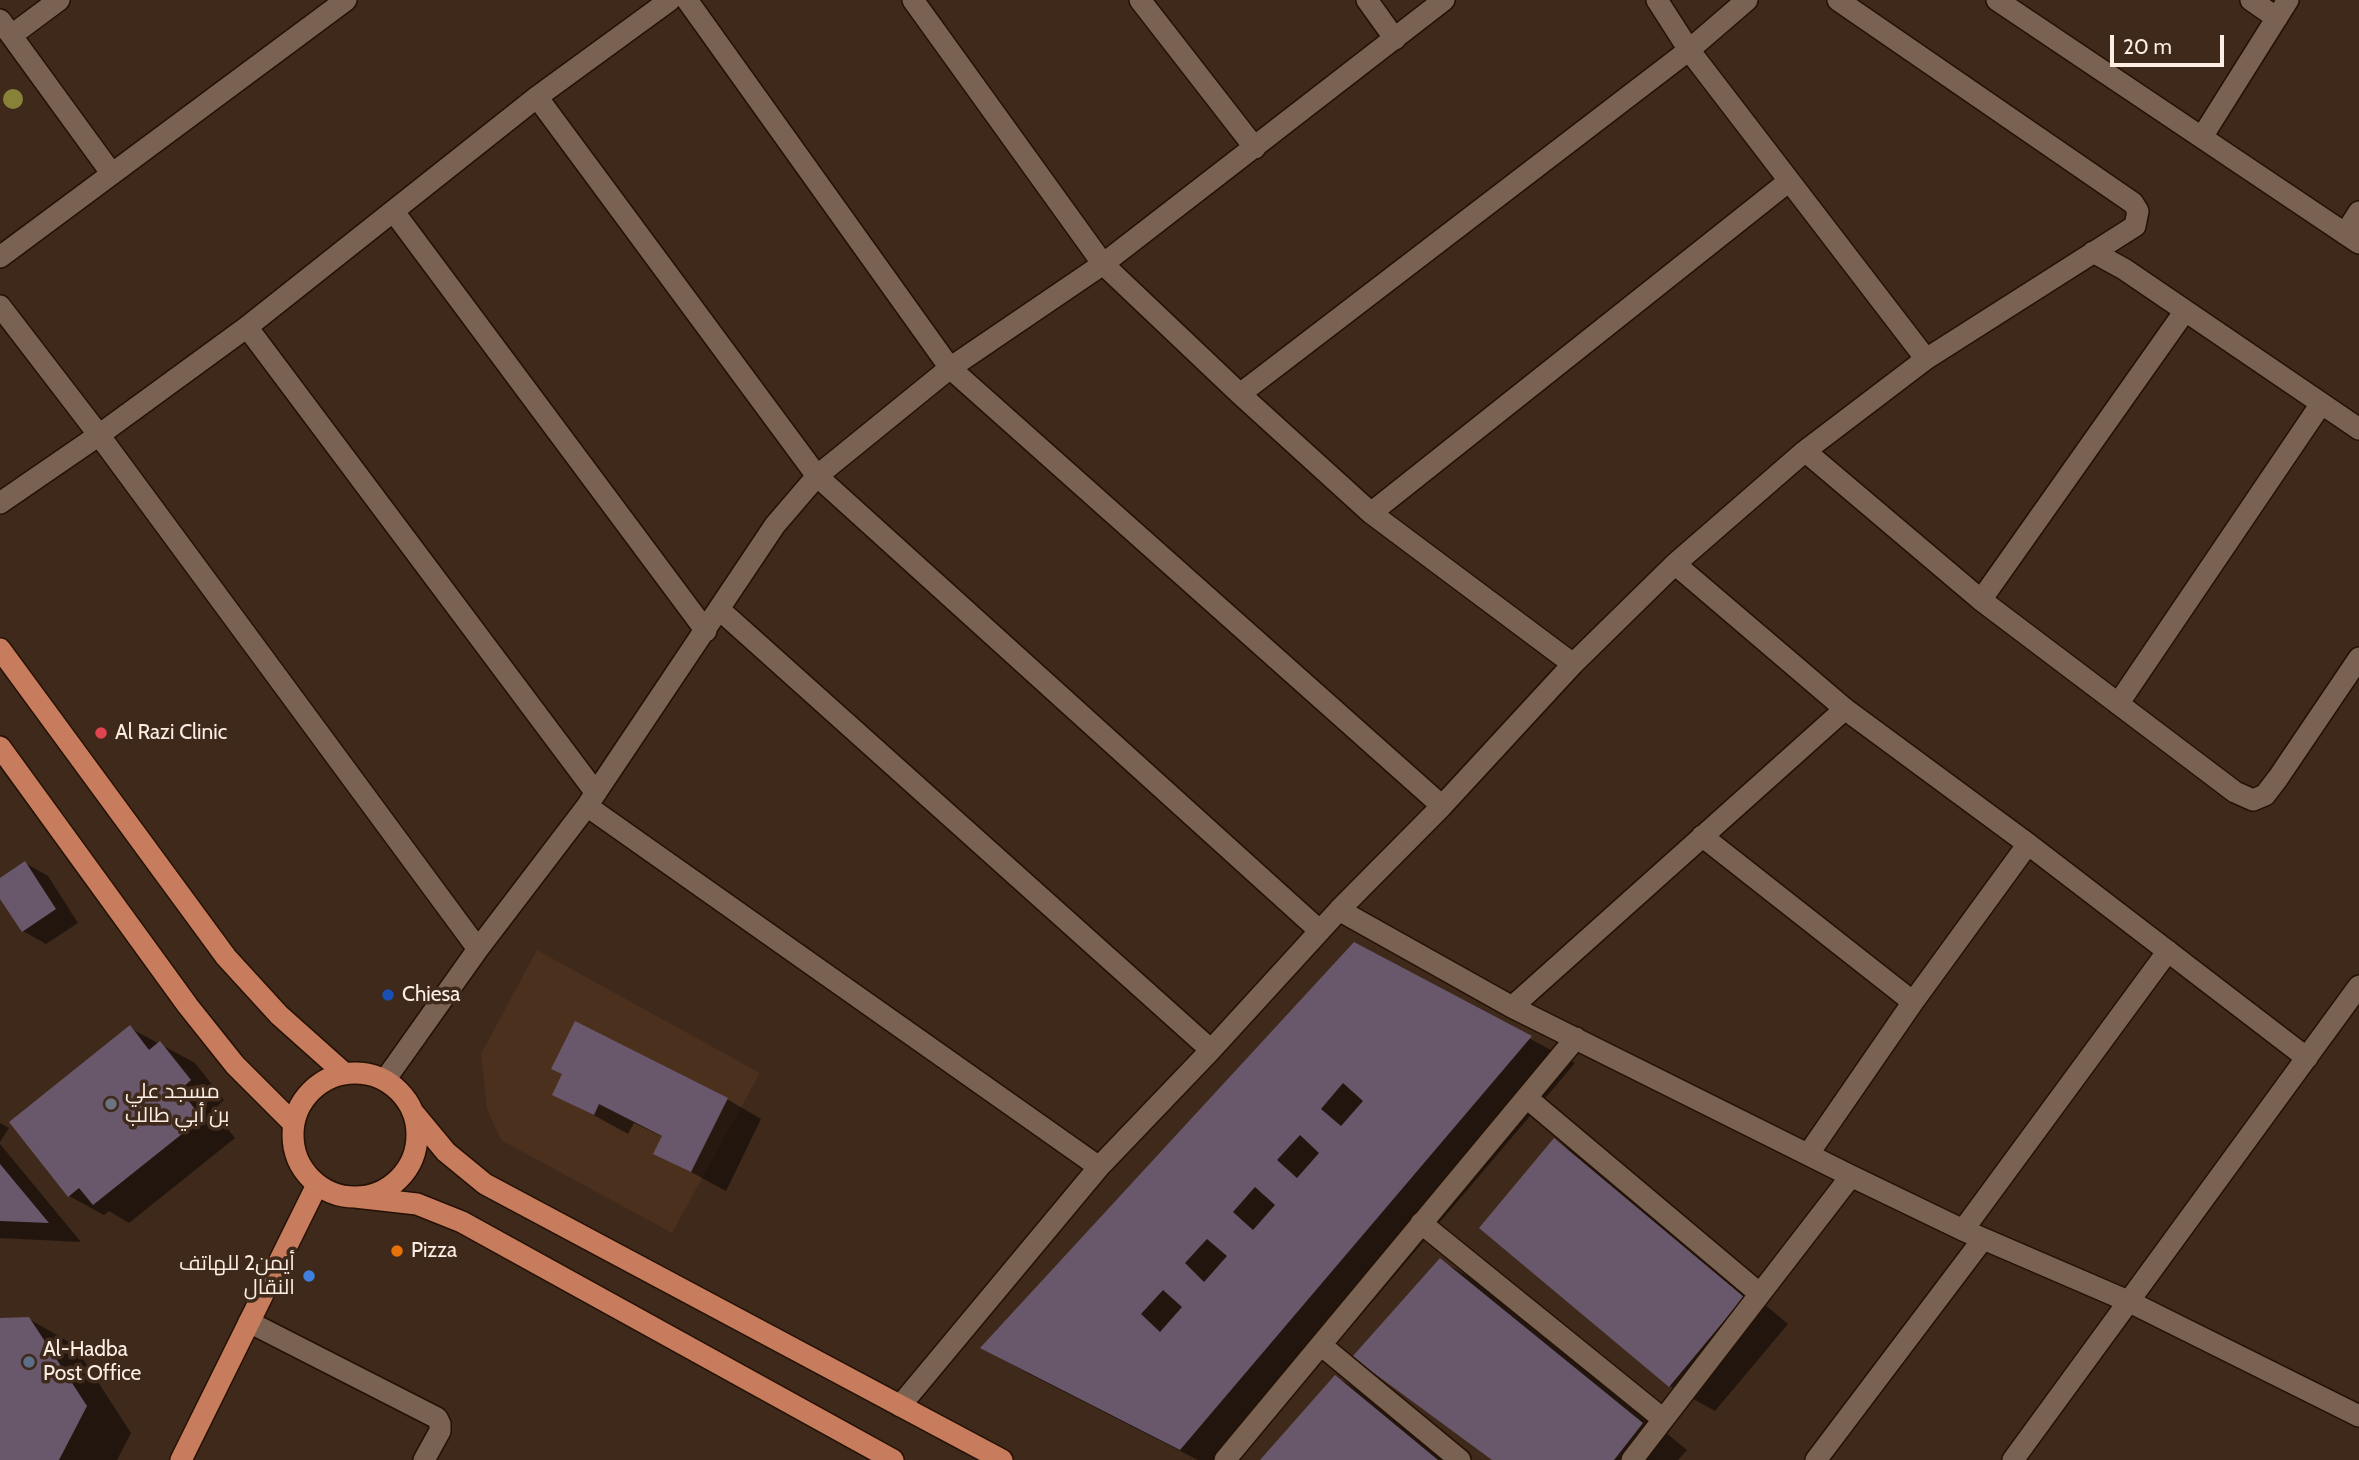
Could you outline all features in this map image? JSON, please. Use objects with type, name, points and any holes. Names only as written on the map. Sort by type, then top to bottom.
[{"type":"main road","points":[[0,649],[226,957],[279,1015],[344,1073]]},
{"type":"main road","points":[[0,747],[188,1006],[235,1065],[294,1124]]},
{"type":"main road","points":[[893,1460],[462,1222],[417,1204],[335,1194],[317,1185],[305,1173],[293,1141],[294,1124],[300,1106],[312,1091],[327,1080],[344,1073],[365,1074],[385,1080],[401,1093],[412,1111],[446,1152],[485,1184],[1002,1460]]},
{"type":"main road","points":[[355,1197],[375,1194],[393,1184],[407,1169],[415,1151],[417,1131],[412,1111]]},
{"type":"main road","points":[[181,1460],[317,1185]]},
{"type":"street","points":[[59,0],[6,27],[112,174]]},
{"type":"street","points":[[0,257],[346,0]]},
{"type":"street","points":[[0,503],[247,327],[537,97],[670,0]]},
{"type":"street","points":[[687,0],[950,368],[1442,806]]},
{"type":"street","points":[[913,0],[1103,264],[1371,513],[1573,664]]},
{"type":"street","points":[[1140,0],[1255,149]]},
{"type":"street","points":[[1367,0],[1395,38]]},
{"type":"street","points":[[385,1080],[478,949],[592,800],[775,525],[817,476],[950,368],[1103,264],[1255,149],[1444,0]]},
{"type":"street","points":[[1657,0],[1689,50],[1926,359]]},
{"type":"street","points":[[1240,394],[1689,50],[1747,0]]},
{"type":"street","points":[[900,1406],[1099,1167],[1212,1050],[1339,909],[1442,806],[1573,664],[1675,564],[1805,451],[1926,359],[2135,226],[2138,211],[2133,202],[1838,0]]},
{"type":"street","points":[[1997,0],[2352,238],[2359,212]]},
{"type":"street","points":[[2202,137],[2283,9],[2251,0]]},
{"type":"street","points":[[537,97],[817,476],[1320,930]]},
{"type":"street","points":[[1371,513],[1789,181]]},
{"type":"street","points":[[394,212],[706,631]]},
{"type":"street","points":[[2092,253],[2124,269],[2359,429]]},
{"type":"street","points":[[0,306],[99,435],[478,949]]},
{"type":"street","points":[[1981,600],[2185,312]]},
{"type":"street","points":[[247,327],[592,800],[1099,1167]]},
{"type":"street","points":[[2118,704],[2321,404]]},
{"type":"street","points":[[1805,451],[1981,600],[2235,792],[2253,800],[2265,795],[2278,778],[2359,658]]},
{"type":"street","points":[[1675,564],[1845,709],[2028,844],[2307,1058]]},
{"type":"street","points":[[720,610],[1212,1050]]},
{"type":"street","points":[[1513,1007],[1845,709]]},
{"type":"street","points":[[1702,836],[1913,1002]]},
{"type":"street","points":[[1809,1153],[1913,1002],[2028,844]]},
{"type":"street","points":[[1339,909],[1513,1007],[1851,1176],[1963,1230],[2130,1302],[2359,1416]]},
{"type":"street","points":[[1963,1230],[2168,951]]},
{"type":"street","points":[[2012,1460],[2359,986]]},
{"type":"street","points":[[1225,1460],[1576,1038]]},
{"type":"street","points":[[1527,1098],[1760,1294]]},
{"type":"street","points":[[1632,1460],[1851,1176]]},
{"type":"street","points":[[1422,1223],[1663,1419]]},
{"type":"street","points":[[1816,1460],[1983,1239]]},
{"type":"street","points":[[249,1322],[437,1418],[439,1430],[424,1460]]},
{"type":"street","points":[[1321,1345],[1461,1460]]},
{"type":"shaded area","points":[[537,950],[760,1073],[672,1233],[501,1140],[487,1109],[481,1054]]},
{"type":"building","points":[[25,861],[56,909],[22,932],[0,899],[0,878]]},
{"type":"building","points":[[1354,942],[1532,1036],[1180,1450],[980,1348]],"holes":[[[1343,1083],[1363,1101],[1341,1126],[1321,1109]],[[1300,1135],[1319,1153],[1297,1178],[1277,1160]],[[1255,1187],[1275,1205],[1253,1230],[1233,1212]],[[1207,1239],[1227,1256],[1204,1282],[1185,1263]],[[1163,1290],[1182,1307],[1160,1332],[1141,1314]]]},
{"type":"building","points":[[575,1021],[728,1098],[691,1172],[653,1154],[662,1136],[599,1104],[594,1115],[552,1095],[562,1074],[551,1069]]},
{"type":"building","name":"مسجد علي بن أبي طالب","points":[[130,1025],[149,1050],[160,1041],[191,1080],[180,1090],[202,1118],[93,1205],[79,1188],[68,1197],[9,1122]]},
{"type":"building","points":[[1554,1138],[1744,1297],[1669,1387],[1479,1228]]},
{"type":"building","points":[[0,1164],[49,1223],[0,1221]]},
{"type":"building","points":[[1440,1258],[1643,1423],[1614,1460],[1492,1460],[1352,1357]]},
{"type":"building","name":"Al-Hadba Post Office","points":[[29,1317],[87,1406],[59,1460],[0,1460],[0,1318]]},
{"type":"building","points":[[1335,1375],[1438,1460],[1260,1460]]},
{"type":"place","name":"Al Razi Clinic","points":[[101,733]]},
{"type":"place","name":"Chiesa","points":[[388,995]]},
{"type":"place","name":"مسجد علي بن أبي طالب","points":[[111,1104]]},
{"type":"place","name":"Pizza","points":[[397,1251]]},
{"type":"place","name":"أيمن2 للهاتف النقال","points":[[309,1276]]},
{"type":"place","name":"Al-Hadba Post Office","points":[[29,1362]]}]
